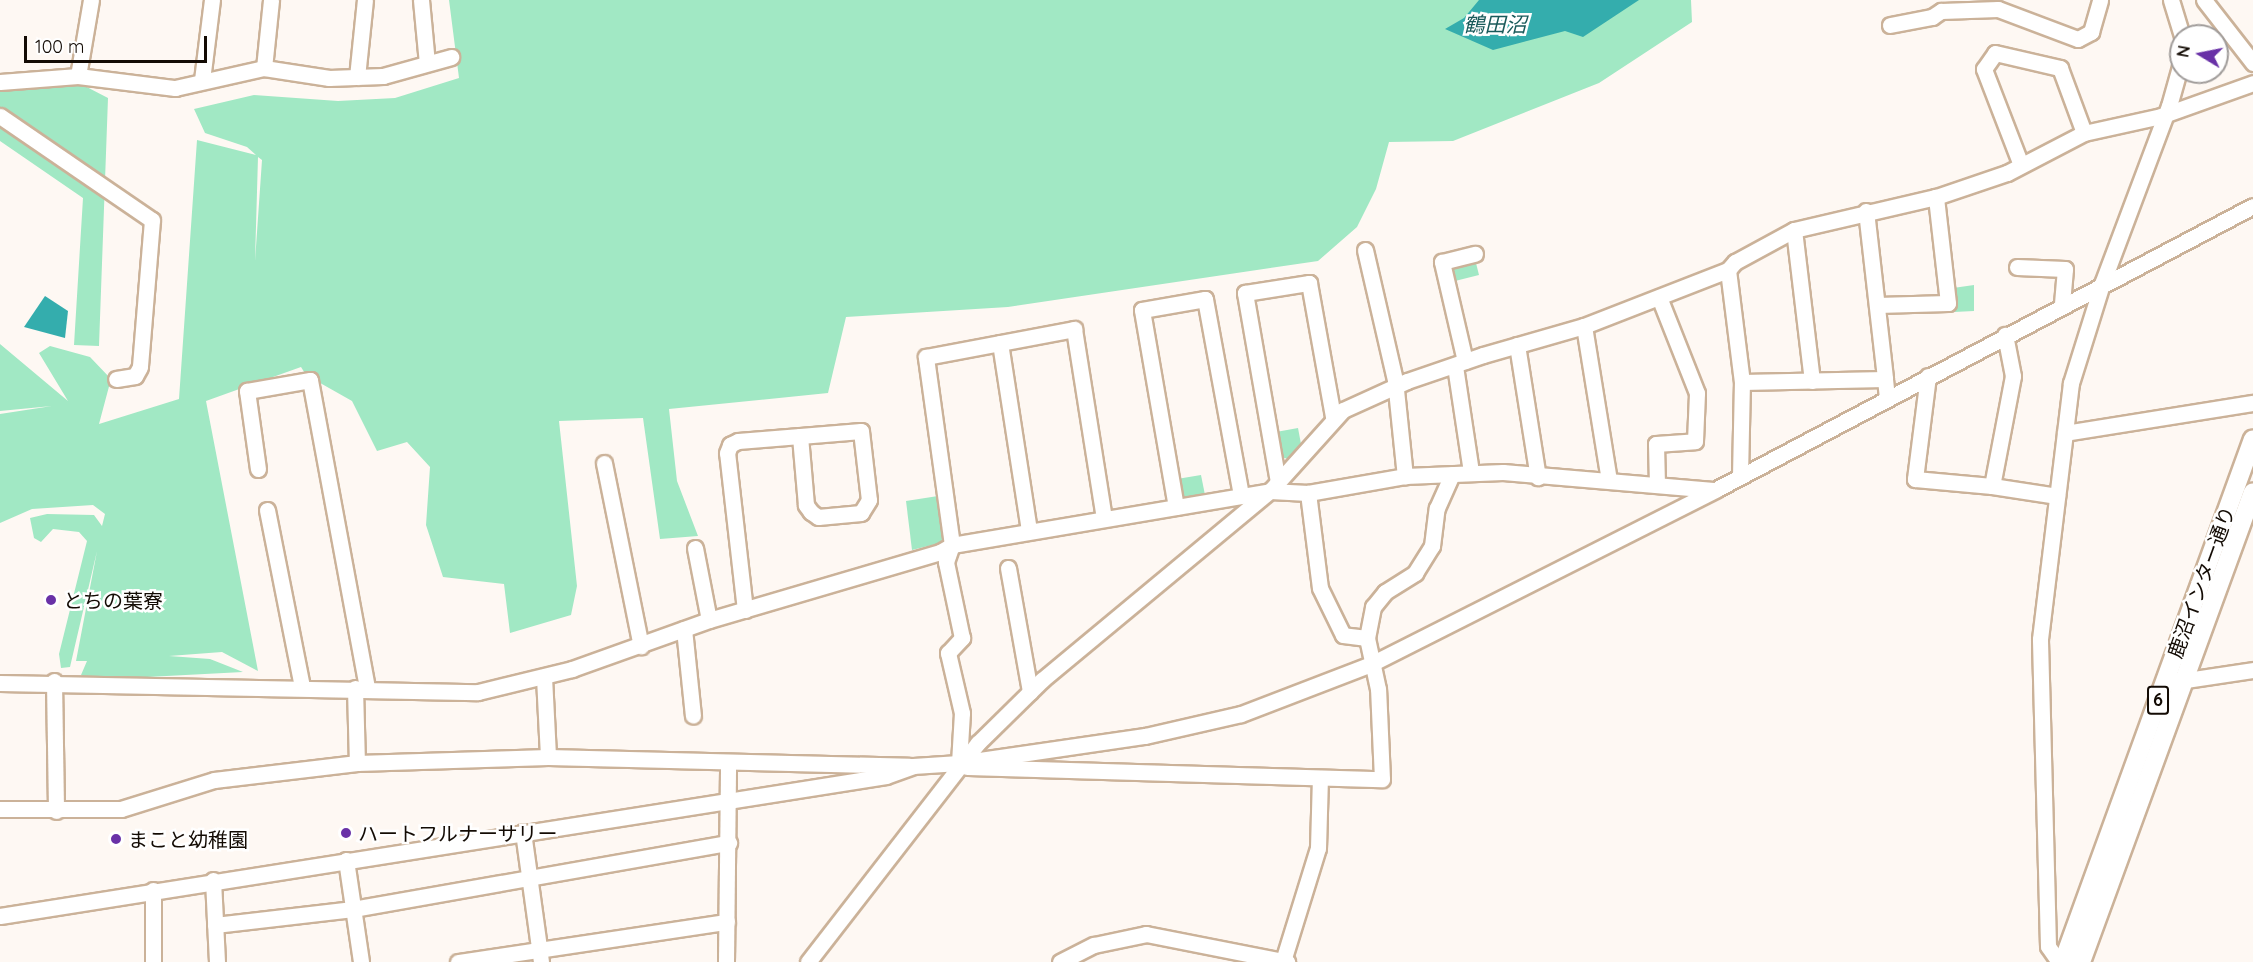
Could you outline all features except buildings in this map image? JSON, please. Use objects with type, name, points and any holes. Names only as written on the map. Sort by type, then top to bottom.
[{"type":"main road","name":"鹿沼インター通り","points":[[2061,962],[2253,439]]},
{"type":"main road","name":"鹿沼インター通り","points":[[2081,962],[2253,493]]},
{"type":"street","points":[[78,76],[91,0]]},
{"type":"street","points":[[202,80],[212,0]]},
{"type":"street","points":[[264,68],[271,0]]},
{"type":"street","points":[[357,77],[365,0]]},
{"type":"street","points":[[421,0],[427,63]]},
{"type":"street","points":[[1890,25],[1932,17],[1941,5],[1998,9],[2078,39],[2091,32],[2100,0]]},
{"type":"street","points":[[2171,0],[2178,24]]},
{"type":"street","points":[[2204,0],[2253,63]]},
{"type":"street","points":[[2021,165],[1984,69],[1995,53],[2060,68],[2084,133]]},
{"type":"street","points":[[0,82],[78,76],[175,88],[202,80],[264,68],[329,78],[383,76],[451,57]]},
{"type":"street","points":[[808,962],[959,763],[1030,692],[1274,487],[1334,417],[1394,388],[1517,345],[1584,326],[1728,270],[1735,262],[1794,230],[1936,196],[2021,165],[2084,133],[2164,114],[2253,83]]},
{"type":"street","points":[[2061,962],[2048,946],[2040,639],[2071,383],[2102,284],[2174,84]]},
{"type":"street","points":[[0,116],[152,220],[140,367],[135,375],[116,379]]},
{"type":"street","points":[[1877,305],[1948,303],[1936,196]]},
{"type":"street","points":[[0,809],[57,811],[122,809],[214,780],[357,764],[548,757],[913,766],[959,763],[1144,736],[1241,714],[1371,664],[1715,490],[1887,397],[2253,206]]},
{"type":"street","points":[[1866,211],[1887,397]]},
{"type":"street","points":[[1794,230],[1812,381]]},
{"type":"street","points":[[1365,250],[1395,380],[1394,388],[1405,476]]},
{"type":"street","points":[[1472,472],[1460,364],[1442,262],[1475,254]]},
{"type":"street","points":[[2017,267],[2065,268],[2062,305]]},
{"type":"street","points":[[1728,270],[1742,382],[1740,476]]},
{"type":"street","points":[[1274,487],[1245,293],[1309,283],[1334,417]]},
{"type":"street","points":[[1657,485],[1656,444],[1695,441],[1697,393],[1659,297]]},
{"type":"street","points":[[1176,507],[1142,310],[1205,299],[1241,496]]},
{"type":"street","points":[[1584,326],[1609,480]]},
{"type":"street","points":[[959,763],[962,713],[948,653],[962,638],[946,562],[952,545],[926,357],[1074,329],[1104,518]]},
{"type":"street","points":[[1992,486],[2013,376],[2005,335]]},
{"type":"street","points":[[1000,343],[1029,530]]},
{"type":"street","points":[[1517,345],[1538,477]]},
{"type":"street","points":[[1928,376],[1915,479],[1992,486],[2057,496]]},
{"type":"street","points":[[1742,382],[1885,379]]},
{"type":"street","points":[[258,469],[247,391],[310,380],[361,688],[357,764]]},
{"type":"street","points":[[2065,433],[2253,403]]},
{"type":"street","points":[[745,610],[727,453],[738,441],[861,431],[869,500],[861,513],[818,517],[811,512],[806,505],[801,436]]},
{"type":"street","points":[[604,463],[641,646]]},
{"type":"street","points":[[0,682],[54,681],[478,692],[544,676],[641,646],[709,620],[952,545],[1029,530],[1241,496],[1274,487],[1308,493],[1405,476],[1472,472],[1609,480],[1715,490]]},
{"type":"street","points":[[959,763],[971,770],[1382,778],[1378,689],[1367,638],[1373,607],[1385,592],[1415,573],[1432,546],[1437,508],[1452,474]]},
{"type":"street","points":[[1308,493],[1320,588],[1343,635],[1367,638]]},
{"type":"street","points":[[267,510],[302,687]]},
{"type":"street","points":[[695,548],[709,620]]},
{"type":"street","points":[[1008,568],[1030,692]]},
{"type":"street","points":[[684,629],[693,716]]},
{"type":"street","points":[[2165,681],[2184,682],[2253,670]]},
{"type":"street","points":[[544,676],[548,757]]},
{"type":"street","points":[[54,681],[57,811]]},
{"type":"street","points":[[726,962],[729,843],[728,763]]},
{"type":"street","points":[[0,916],[213,880],[886,776],[913,766]]},
{"type":"street","points":[[1060,962],[1094,945],[1146,934],[1285,962],[1318,848],[1320,778]]},
{"type":"street","points":[[523,832],[540,956]]},
{"type":"street","points":[[215,925],[353,909],[729,843]]},
{"type":"street","points":[[346,860],[361,962]]},
{"type":"street","points":[[213,880],[217,962]]},
{"type":"street","points":[[153,890],[153,962]]},
{"type":"street","points":[[458,962],[540,956],[727,922]]},
{"type":"green space","points":[[449,0],[1691,0],[1692,22],[1599,83],[1453,141],[1389,142],[1376,189],[1357,227],[1318,261],[1008,307],[846,317],[828,393],[669,409],[677,481],[698,536],[660,539],[643,418],[559,421],[577,586],[571,615],[510,633],[504,584],[443,577],[426,525],[430,467],[407,442],[377,451],[352,401],[306,375],[301,367],[206,401],[258,671],[222,652],[169,656],[210,659],[243,672],[90,680],[81,675],[87,661],[76,661],[97,551],[70,667],[61,668],[59,654],[87,541],[79,532],[53,529],[41,542],[34,538],[30,518],[47,514],[94,515],[102,526],[105,514],[93,505],[32,509],[0,523],[0,414],[52,406],[0,411],[0,344],[68,401],[39,353],[50,346],[90,357],[111,379],[99,424],[179,399],[197,140],[256,155],[247,147],[205,133],[194,109],[254,95],[338,101],[395,98],[459,78]],"holes":[[[258,157],[262,160],[255,261]]]},
{"type":"green space","points":[[79,83],[108,98],[99,346],[74,345],[83,198],[0,141],[0,90]]},
{"type":"green space","points":[[1475,259],[1479,275],[1451,282],[1448,270],[1453,264]]},
{"type":"green space","points":[[1974,285],[1974,311],[1954,312],[1953,288]]},
{"type":"green space","points":[[1298,428],[1301,444],[1288,459],[1281,457],[1276,432]]},
{"type":"green space","points":[[1201,475],[1205,495],[1184,498],[1179,493],[1177,479]]},
{"type":"green space","points":[[938,496],[945,535],[940,543],[912,550],[906,501]]},
{"type":"water","name":"鶴田沼","points":[[1479,0],[1639,0],[1583,37],[1565,31],[1493,50],[1445,29],[1464,18]]},
{"type":"water","points":[[45,296],[68,311],[65,338],[24,327]]},
{"type":"place","name":"とちの葉寮","points":[[51,600]]},
{"type":"place","name":"ハートフルナーサリー","points":[[346,833]]},
{"type":"place","name":"まこと幼稚園","points":[[116,839]]}]
